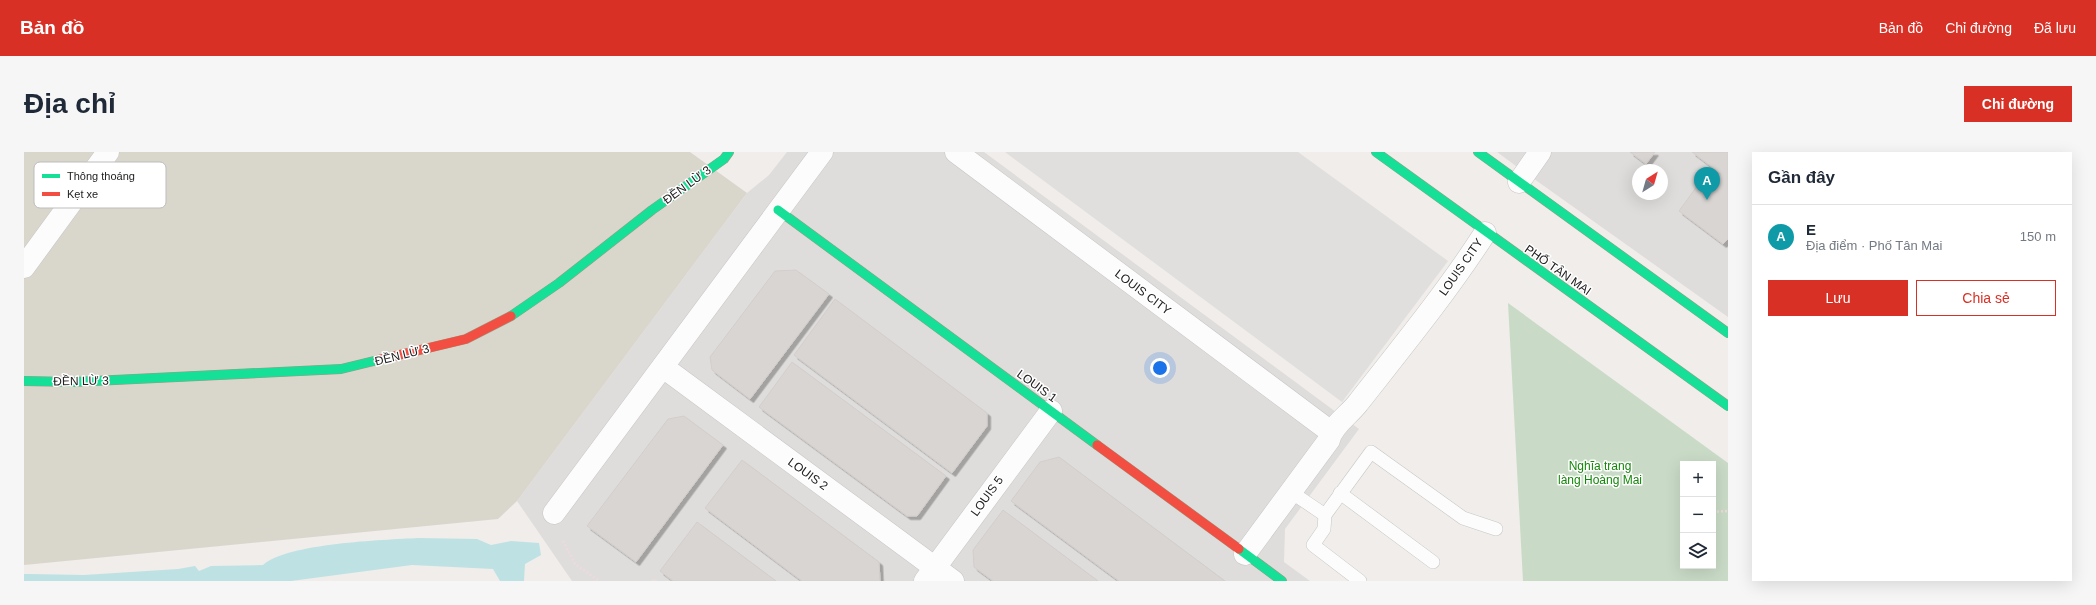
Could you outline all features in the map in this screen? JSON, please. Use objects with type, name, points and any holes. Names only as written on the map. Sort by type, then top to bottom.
[{"type":"street","points":[[101,162],[108,152]]},
{"type":"street","points":[[554,513],[822,152]]},
{"type":"street","name":"LOUIS CITY","points":[[956,152],[1331,432]]},
{"type":"street","name":"PHỐ TÂN MAI","points":[[1376,152],[1485,233],[1728,406]]},
{"type":"street","points":[[1478,152],[1728,332]]},
{"type":"street","points":[[1519,182],[1540,152]]},
{"type":"street","name":"ĐỀN LỪ 3","points":[[24,381],[73,382],[341,370],[466,339],[514,314],[559,282],[722,154]]},
{"type":"street","points":[[24,267],[67,208]]},
{"type":"street","name":"LOUIS 1","points":[[778,210],[1282,581]]},
{"type":"street","name":"LOUIS CITY","points":[[1245,554],[1329,440],[1331,432],[1354,409],[1463,267],[1485,233]]},
{"type":"street","name":"LOUIS 2","points":[[663,367],[930,574],[953,581]]},
{"type":"street","name":"LOUIS 5","points":[[930,574],[1051,411]]},
{"type":"lane","points":[[1360,581],[1313,546],[1324,529],[1324,515],[1371,452],[1463,518],[1496,529]]},
{"type":"lane","points":[[1291,492],[1324,515]]},
{"type":"lane","points":[[1340,493],[1433,562]]},
{"type":"path","points":[[1716,512],[1728,511]]},
{"type":"path","points":[[563,541],[575,564],[599,581]]},
{"type":"path","points":[[652,581],[656,581]]},
{"type":"shaded area","points":[[24,152],[690,152],[747,193],[517,501],[498,519],[24,565]]},
{"type":"shaded area","points":[[787,152],[984,152],[1359,429],[1285,529],[1284,562],[1310,581],[572,581],[517,501],[747,193],[769,175]]},
{"type":"shaded area","points":[[1005,152],[1298,152],[1448,261],[1342,402]]},
{"type":"shaded area","points":[[1497,152],[1728,152],[1728,317],[1516,166]]},
{"type":"green space","name":"Nghĩa trang làng Hoàng Mai","points":[[1508,303],[1728,463],[1728,581],[1523,581]]},
{"type":"water","points":[[418,538],[477,539],[491,545],[511,541],[539,543],[541,555],[525,564],[524,581],[500,581],[493,569],[412,565],[291,581],[24,581],[24,574],[84,575],[178,569],[195,566],[199,571],[211,566],[263,565],[275,558],[314,547]]},
{"type":"building","points":[[1630,152],[1655,152],[1646,164]]},
{"type":"building","points":[[1692,152],[1728,152],[1728,239],[1723,244],[1679,211],[1700,182],[1710,189],[1721,174]]},
{"type":"building","points":[[796,270],[829,294],[750,399],[712,370],[710,357],[775,271]]},
{"type":"building","points":[[835,299],[987,413],[987,426],[952,473],[794,355]]},
{"type":"building","points":[[792,362],[946,476],[917,516],[907,516],[759,407]]},
{"type":"building","points":[[684,416],[723,445],[636,562],[587,526],[668,419]]},
{"type":"building","points":[[1059,457],[1225,581],[1119,581],[1011,501],[1040,462]]},
{"type":"building","points":[[742,460],[879,562],[880,581],[802,581],[705,508]]},
{"type":"building","points":[[1003,510],[1098,581],[993,581],[974,567],[973,550]]},
{"type":"building","points":[[697,522],[776,581],[673,581],[660,571]]},
{"type":"traffic: fast","points":[[511,316],[559,283],[652,210],[724,159],[729,152]]},
{"type":"traffic: fast","points":[[1376,152],[1728,406]]},
{"type":"traffic: fast","points":[[1478,152],[1728,333]]},
{"type":"traffic: fast","points":[[778,210],[1097,445]]},
{"type":"traffic: fast","points":[[24,381],[73,382],[341,369],[378,360]]},
{"type":"traffic: fast","points":[[1239,549],[1282,581]]},
{"type":"traffic: jam","points":[[378,360],[466,339],[511,316]]},
{"type":"traffic: jam","points":[[1097,445],[1239,549]]},
{"type":"place","name":"E","points":[[1707,200]]}]
